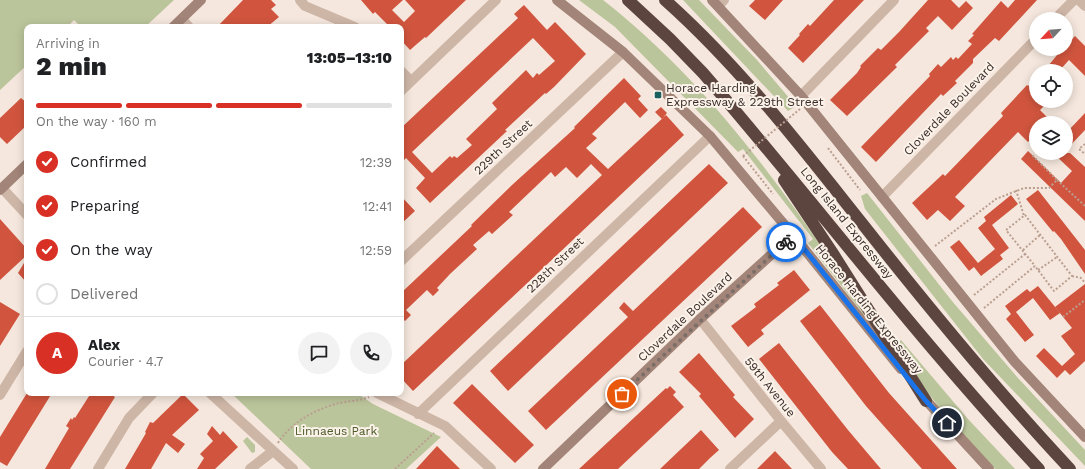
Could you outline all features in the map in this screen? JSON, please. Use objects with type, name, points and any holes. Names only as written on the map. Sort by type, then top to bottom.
[{"type":"highway","name":"Long Island Expressway","points":[[628,0],[670,39],[703,73],[936,353],[985,410],[1039,469]]},
{"type":"highway","name":"Long Island Expressway","points":[[665,0],[684,17],[744,79],[783,124],[954,339],[1003,396],[1070,469]]},
{"type":"highway","points":[[671,0],[684,17]]},
{"type":"highway","points":[[748,126],[832,252],[926,401]]},
{"type":"highway","points":[[1003,396],[1039,427],[1081,469]]},
{"type":"main road","points":[[176,24],[201,0]]},
{"type":"main road","name":"Horace Harding Expressway","points":[[557,0],[623,52],[710,136],[793,235],[926,401],[989,469]]},
{"type":"main road","points":[[718,2],[801,96],[1015,362],[1085,437]]},
{"type":"main road","points":[[1,189],[24,167]]},
{"type":"main road","name":"Cloverdale Boulevard","points":[[543,469],[700,319],[793,235]]},
{"type":"street","points":[[300,0],[305,6],[348,24]]},
{"type":"street","points":[[404,88],[496,0]]},
{"type":"street","points":[[801,96],[894,0]]},
{"type":"street","points":[[1062,12],[1074,0]]},
{"type":"street","points":[[1079,0],[1085,6]]},
{"type":"street","points":[[182,19],[186,24]]},
{"type":"street","name":"Cloverdale Boulevard","points":[[882,197],[1029,45]]},
{"type":"street","name":"229th Street","points":[[404,255],[623,52]]},
{"type":"street","points":[[404,74],[411,81]]},
{"type":"street","name":"228th Street","points":[[418,414],[710,136]]},
{"type":"street","points":[[1,189],[24,212]]},
{"type":"street","name":"59th Avenue","points":[[700,319],[821,469]]},
{"type":"street","points":[[0,394],[24,356]]},
{"type":"street","points":[[98,469],[128,418],[150,396]]},
{"type":"street","points":[[213,396],[292,469]]},
{"type":"street","points":[[375,396],[445,426],[491,469]]},
{"type":"street","points":[[730,469],[781,421]]},
{"type":"street","points":[[250,469],[273,450]]},
{"type":"path","points":[[743,156],[800,109],[804,115]]},
{"type":"path","points":[[1085,144],[1080,149],[1085,154]]},
{"type":"path","points":[[828,147],[860,190]]},
{"type":"path","points":[[1037,160],[1085,206]]},
{"type":"path","points":[[935,246],[996,199],[1024,188],[1046,189],[1057,180]]},
{"type":"path","points":[[1016,190],[1024,216],[1072,276],[1081,278],[1085,283]]},
{"type":"path","points":[[1024,216],[1006,230],[1054,291],[1072,276]]},
{"type":"path","points":[[1022,250],[1040,235]]},
{"type":"path","points":[[974,295],[1025,254]]},
{"type":"path","points":[[1038,270],[1057,257]]},
{"type":"path","points":[[984,308],[1035,266]]},
{"type":"path","points":[[1063,317],[1085,300]]},
{"type":"path","points":[[273,450],[283,435],[301,419],[318,410],[369,396]]},
{"type":"path","points":[[395,469],[434,433]]},
{"type":"green space","points":[[0,0],[174,0],[148,24],[78,24],[74,20],[70,24],[24,24],[24,68],[0,90]]},
{"type":"green space","points":[[579,0],[603,0],[645,35],[684,73],[720,113],[755,155],[788,199],[879,334],[808,243],[813,239],[743,149],[738,152],[615,27]]},
{"type":"green space","points":[[683,0],[699,0],[757,60],[796,106],[788,111]]},
{"type":"green space","points":[[867,193],[952,301],[1018,378],[1085,450],[1085,466],[983,359],[865,209],[861,196]]},
{"type":"green space","points":[[901,340],[968,419],[1015,469],[995,469],[944,413],[927,392],[897,343]]},
{"type":"green space","name":"Linnaeus Park","points":[[234,396],[361,396],[373,404],[441,437],[406,469],[311,469]]},
{"type":"green space","points":[[247,437],[255,445],[255,452],[252,453],[243,441]]},
{"type":"building","points":[[243,0],[271,0],[276,5],[271,9],[279,17],[271,24],[220,24]]},
{"type":"building","points":[[361,0],[403,0],[392,10],[404,22],[415,11],[405,0],[466,0],[426,38],[425,37],[410,50],[404,43],[404,24],[387,24],[375,12],[373,14]]},
{"type":"building","points":[[755,0],[783,0],[765,20],[749,6]]},
{"type":"building","points":[[834,0],[864,0],[803,63],[788,48],[808,24],[810,26]]},
{"type":"building","points":[[928,0],[951,0],[959,8],[966,1],[973,8],[952,30],[938,16],[926,28],[929,31],[895,65],[897,67],[847,116],[830,100],[857,73],[861,67],[860,66],[878,48],[881,50]]},
{"type":"building","points":[[1015,0],[1037,0],[999,41],[995,38],[973,59],[973,63],[955,81],[957,83],[943,96],[941,94],[876,162],[861,147],[930,76],[929,74],[938,64],[941,67],[951,57],[953,60],[956,57],[958,59],[972,44],[968,41],[974,35],[972,34],[1001,1],[1008,8]]},
{"type":"building","points":[[524,5],[547,30],[555,22],[586,54],[554,87],[546,94],[545,93],[505,130],[507,131],[430,203],[416,188],[425,178],[406,158],[404,160],[404,125],[518,18],[514,14]],"holes":[[[533,38],[555,61],[539,75],[537,73],[533,78],[526,70],[492,103],[497,109],[466,139],[472,145],[457,158],[454,156],[452,158],[450,156],[432,173],[412,152]]]},
{"type":"building","points":[[1075,36],[1085,46],[1085,76],[1069,60],[1065,64],[1050,64],[1056,56],[1073,56],[1073,38]]},
{"type":"building","points":[[624,78],[641,96],[638,99],[648,110],[640,118],[625,102],[592,134],[597,138],[586,148],[608,169],[666,115],[684,135],[413,391],[404,381],[404,362],[602,175],[591,164],[577,178],[566,167],[555,177],[551,172],[509,212],[513,215],[492,234],[489,231],[473,245],[477,249],[450,274],[437,288],[439,290],[433,296],[427,290],[406,310],[411,315],[405,321],[404,290],[472,226],[471,225],[512,185],[575,128],[574,127]]},
{"type":"building","points":[[1027,85],[1029,85],[1029,108],[1042,108],[1040,110],[1046,116],[1029,116],[1029,141],[1028,142],[1018,132],[955,197],[965,206],[950,221],[938,210],[927,220],[912,203],[943,174],[945,176],[1003,116],[1001,113]]},
{"type":"building","points":[[21,98],[24,100],[24,128],[7,144],[0,137],[0,118]]},
{"type":"building","points":[[661,107],[667,113],[662,119],[655,112]]},
{"type":"building","points":[[1085,113],[1085,130],[1073,143],[1073,126]]},
{"type":"building","points":[[1028,151],[1029,160],[1037,160],[1061,183],[1072,171],[1060,160],[1073,160],[1073,156],[1085,167],[1085,221],[1021,159]]},
{"type":"building","points":[[709,164],[728,183],[508,391],[490,371]]},
{"type":"building","points":[[1038,190],[1085,250],[1085,274],[1061,239],[1054,231],[1053,232],[1026,199]]},
{"type":"building","points":[[1011,195],[1018,204],[992,225],[1009,248],[1000,255],[1003,259],[981,276],[974,267],[969,271],[950,247],[959,240],[978,263],[995,249],[978,228],[986,221],[984,217]]},
{"type":"building","points":[[404,199],[415,211],[404,221]]},
{"type":"building","points":[[743,207],[762,227],[546,430],[528,411],[628,317],[619,308],[624,302],[633,311]]},
{"type":"building","points":[[0,219],[24,246],[24,258],[0,280]]},
{"type":"building","points":[[24,263],[24,280],[18,273]]},
{"type":"building","points":[[794,270],[810,290],[761,330],[764,334],[748,347],[731,326],[756,307],[754,304],[779,285],[777,283]]},
{"type":"building","points":[[1085,284],[1085,361],[1070,375],[1065,370],[1057,378],[1036,356],[1044,348],[1062,366],[1075,354],[1061,336],[1072,328],[1055,307]]},
{"type":"building","points":[[1038,286],[1060,313],[1050,320],[1033,298],[1016,312],[1034,335],[1025,342],[1006,319],[1011,314],[1005,306],[1027,289],[1030,292]]},
{"type":"building","points":[[0,302],[20,314],[0,346]]},
{"type":"building","points":[[820,305],[889,393],[957,469],[922,469],[866,406],[800,321]]},
{"type":"building","points":[[779,343],[881,469],[848,469],[832,452],[759,359]]},
{"type":"building","points":[[699,353],[735,395],[733,397],[754,419],[735,438],[699,396],[701,394],[679,372]]},
{"type":"building","points":[[472,384],[534,445],[515,463],[453,403]]},
{"type":"building","points":[[670,386],[676,392],[673,395],[684,407],[618,469],[579,469],[666,388],[667,389]]},
{"type":"building","points":[[25,396],[50,396],[7,466],[0,462],[0,437]]},
{"type":"building","points":[[89,396],[115,397],[70,469],[45,469],[69,428],[66,426],[71,418],[72,420],[74,417],[75,418]]},
{"type":"building","points":[[181,396],[185,396],[199,410],[172,435],[185,444],[178,453],[166,443],[151,469],[125,469],[146,433],[145,432],[150,422],[153,423]]},
{"type":"building","points":[[212,426],[220,435],[223,431],[238,447],[215,469],[197,469],[204,458],[200,454],[213,441],[207,434]]},
{"type":"building","points":[[701,430],[719,450],[699,469],[660,469]]},
{"type":"building","points":[[437,446],[460,469],[416,469]]},
{"type":"building","points":[[775,451],[792,469],[757,469]]},
{"type":"way so far","points":[[622,394],[700,319],[786,242]]},
{"type":"place","name":"Horace Harding Expressway & 229th Street","points":[[658,95]]},
{"type":"route","points":[[786,242],[793,235],[926,401],[947,423]]}]
